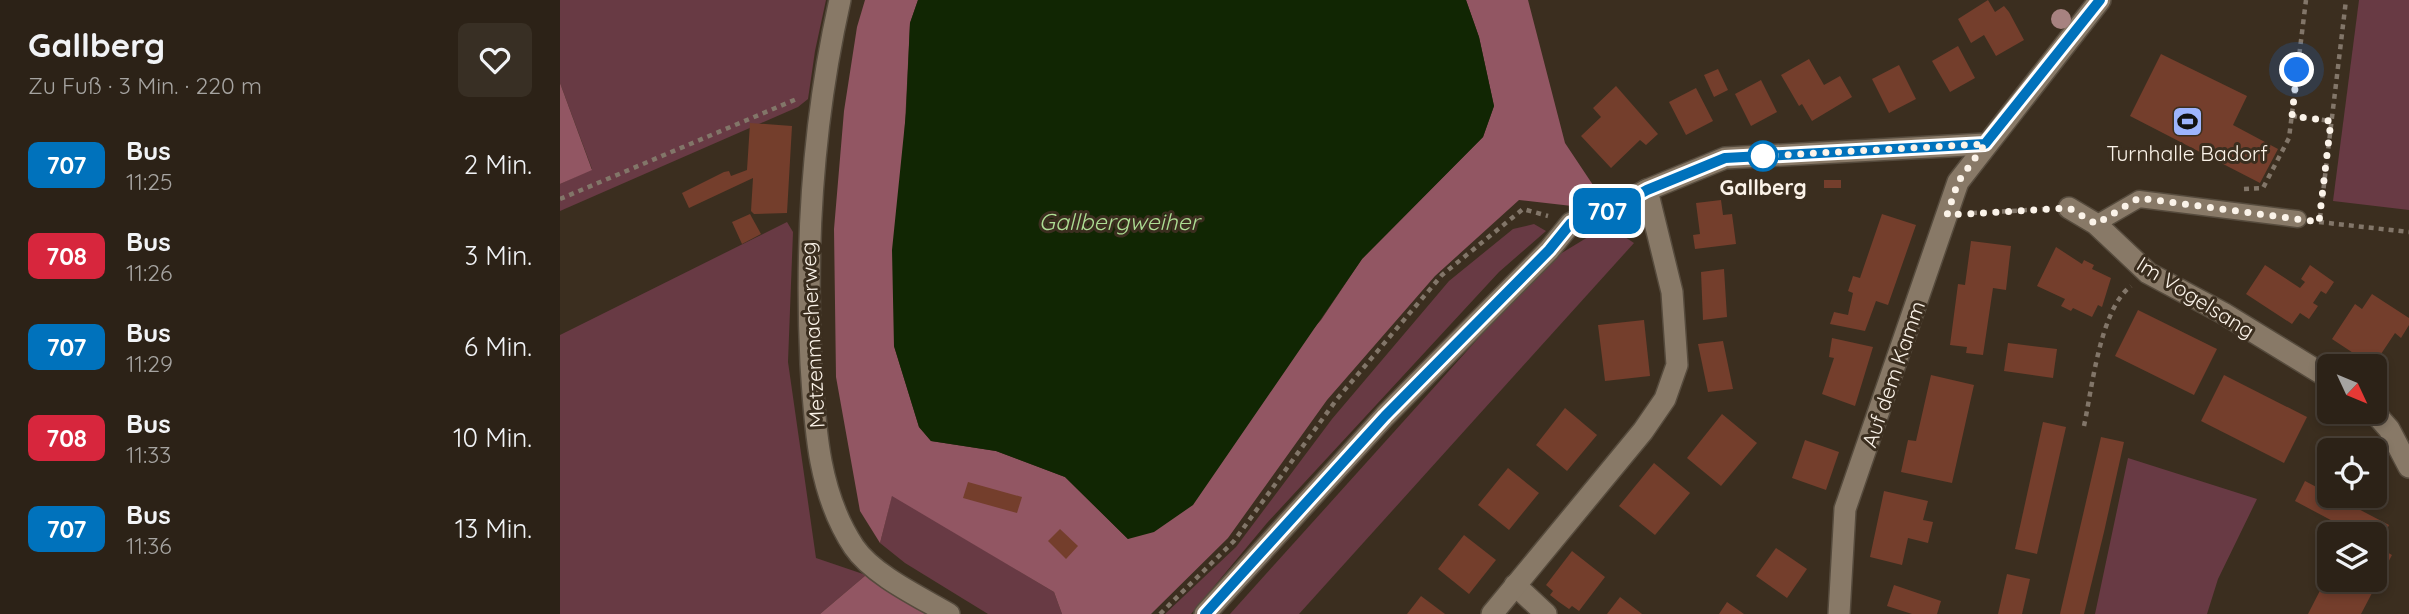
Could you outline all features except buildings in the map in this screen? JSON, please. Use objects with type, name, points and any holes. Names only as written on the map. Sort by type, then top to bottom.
[{"type":"street","name":"Metzenmacherweg","points":[[840,0],[822,88],[808,229],[808,313],[819,457],[835,514],[856,550],[893,581],[949,614]]},
{"type":"street","name":"Auf dem Kamm","points":[[1835,613],[1845,509],[1958,182],[2100,0]]},
{"type":"street","points":[[1205,614],[1385,416],[1549,250],[1571,223],[1603,214],[1647,190],[1725,158],[1985,144]]},
{"type":"street","points":[[1492,614],[1643,431],[1665,398],[1677,365],[1672,292],[1647,190]]},
{"type":"street","name":"Im Vogelsang","points":[[2069,208],[2096,224],[2148,272],[2223,313],[2317,371]]},
{"type":"street","points":[[2385,424],[2409,467]]},
{"type":"street","points":[[1515,585],[1546,614]]},
{"type":"lane","points":[[2096,224],[2139,198],[2298,219]]},
{"type":"path","points":[[2233,189],[2263,188],[2289,138],[2306,0]]},
{"type":"path","points":[[2319,222],[2346,0]]},
{"type":"path","points":[[560,199],[822,88]]},
{"type":"path","points":[[2292,116],[2331,121]]},
{"type":"path","points":[[1947,215],[2069,208]]},
{"type":"path","points":[[1160,614],[1234,541],[1337,400],[1442,275],[1523,209],[1571,223]]},
{"type":"path","points":[[2298,219],[2409,232]]},
{"type":"path","points":[[2084,426],[2106,327],[2124,290],[2148,272]]},
{"type":"shaded area","points":[[560,0],[826,0],[808,99],[798,107],[560,211],[560,184],[592,169],[560,83]]},
{"type":"shaded area","points":[[865,0],[918,0],[910,23],[894,346],[919,427],[931,441],[996,451],[1065,477],[1128,539],[1321,320],[1362,259],[1483,137],[1494,106],[1479,37],[1466,0],[1528,0],[1565,143],[1597,191],[1572,206],[1519,200],[1435,276],[1327,400],[1228,538],[1151,614],[1062,614],[1054,592],[892,496],[880,543],[860,511],[836,377],[834,229],[844,111],[857,27]]},
{"type":"shaded area","points":[[2359,0],[2409,0],[2409,210],[2333,201]]},
{"type":"shaded area","points":[[560,83],[592,170],[560,184]]},
{"type":"shaded area","points":[[787,222],[793,232],[788,362],[816,558],[866,575],[820,614],[560,614],[560,335]]},
{"type":"shaded area","points":[[1534,224],[1546,231],[1499,272],[1267,523],[1191,614],[1165,614],[1236,547],[1332,419],[1449,281],[1513,229]]},
{"type":"shaded area","points":[[1605,232],[1619,233],[1634,243],[1299,614],[1230,614],[1547,262],[1588,237]]},
{"type":"shaded area","points":[[2128,458],[2257,499],[2218,579],[2207,614],[2095,614]]},
{"type":"shaded area","points":[[892,495],[1054,592],[1062,614],[988,614],[905,563],[880,543]]},
{"type":"shaded area","points":[[866,575],[929,614],[820,614]]},
{"type":"water","name":"Gallbergweiher","points":[[918,0],[1466,0],[1479,37],[1494,106],[1483,137],[1362,259],[1193,505],[1154,532],[1128,539],[1065,477],[996,451],[931,441],[919,427],[894,346],[892,250],[906,113],[910,23]]},
{"type":"bus line","name":"707","points":[[1205,614],[1385,416],[1549,250],[1571,223],[1603,214],[1647,190],[1725,158],[1985,144],[2100,0]]},
{"type":"place","name":"Turnhalle Badorf","points":[[2187,121]]},
{"type":"place","name":"Gallberg","points":[[1763,156]]},
{"type":"route","points":[[1763,156],[1985,144],[1958,182],[1947,215],[2069,208],[2096,224],[2139,198],[2319,222],[2331,121],[2292,116],[2297,70]]}]
